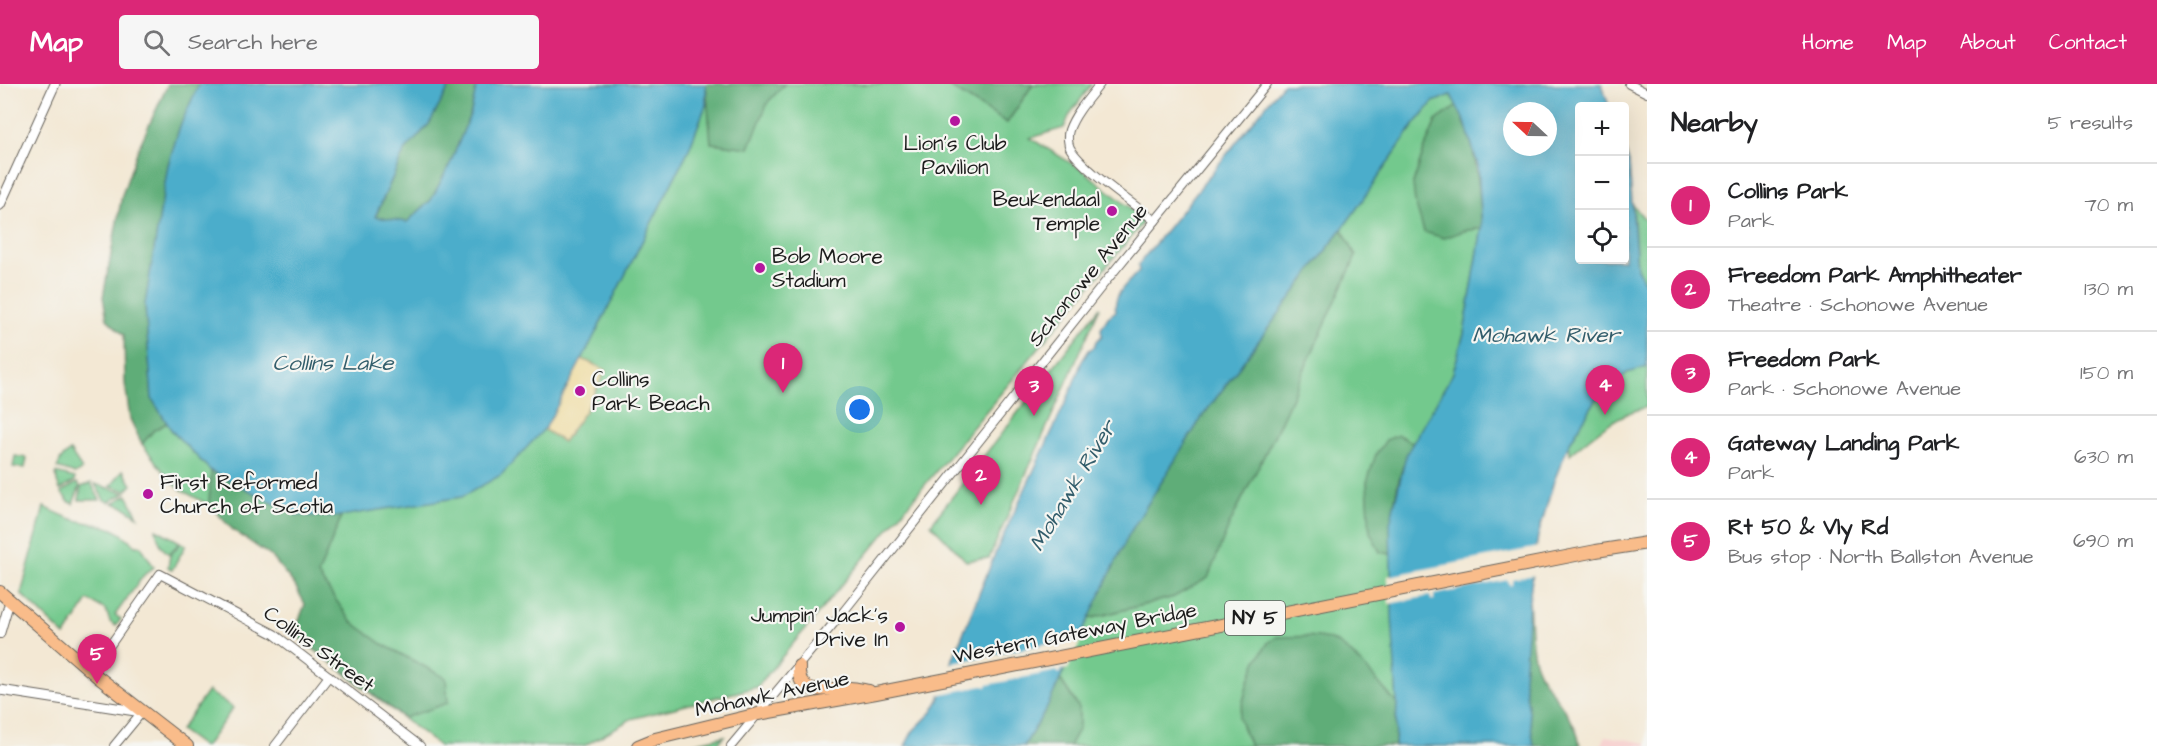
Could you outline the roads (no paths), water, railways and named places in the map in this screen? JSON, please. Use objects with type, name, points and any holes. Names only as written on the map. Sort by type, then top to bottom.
[{"type":"main road","name":"Western Gateway Bridge","points":[[915,684],[1647,543]]},
{"type":"main road","points":[[5,596],[92,671],[187,746]]},
{"type":"main road","points":[[799,666],[800,680],[807,687],[829,691],[852,688],[876,693]]},
{"type":"main road","name":"Mohawk Avenue","points":[[638,746],[655,739],[758,714],[915,684]]},
{"type":"street","points":[[0,206],[55,84]]},
{"type":"street","points":[[1100,84],[1068,132],[1069,146],[1074,154],[1097,175],[1155,221]]},
{"type":"street","name":"Schonowe Avenue","points":[[731,746],[799,666],[1267,84]]},
{"type":"street","points":[[1629,84],[1647,93]]},
{"type":"street","name":"Collins Street","points":[[92,671],[160,574],[274,634],[420,746]]},
{"type":"street","points":[[0,634],[5,596]]},
{"type":"street","points":[[275,746],[329,676]]},
{"type":"street","points":[[0,690],[142,712]]},
{"type":"street","points":[[114,746],[142,712]]},
{"type":"water","name":"Collins Lake","points":[[199,84],[451,84],[429,124],[404,152],[375,217],[407,222],[431,200],[451,162],[471,112],[477,84],[706,84],[706,105],[689,149],[546,427],[501,475],[462,497],[334,517],[297,515],[211,471],[172,431],[152,399],[145,305],[168,165],[180,126]]},
{"type":"water","name":"Mohawk River","points":[[1283,84],[1602,84],[1608,102],[1575,102],[1575,264],[1629,264],[1629,162],[1637,269],[1647,286],[1647,367],[1627,373],[1597,398],[1569,444],[1554,481],[1538,536],[1529,601],[1524,679],[1534,746],[1395,746],[1397,704],[1390,523],[1406,455],[1453,373],[1464,333],[1482,228],[1478,166],[1465,122],[1451,95],[1433,102],[1411,129],[1353,214],[1202,417],[1129,534],[1046,709],[1024,746],[905,746],[913,731],[932,712],[939,700],[946,676],[997,549],[1069,395],[1082,361],[1102,336],[1101,329],[1108,317],[1116,311],[1116,299],[1119,294],[1139,271],[1138,265]]},
{"type":"place","name":"Lion’s Club Pavilion","points":[[955,121]]},
{"type":"place","name":"Beukendaal Temple","points":[[1112,211]]},
{"type":"place","name":"Bob Moore Stadium","points":[[760,268]]},
{"type":"place","name":"Collins Park Beach","points":[[580,391]]},
{"type":"place","name":"Collins Park","points":[[783,393]]},
{"type":"place","name":"Gateway Landing Park","points":[[1605,415]]},
{"type":"place","name":"Freedom Park","points":[[1034,416]]},
{"type":"place","name":"First Reformed Church of Scotia","points":[[148,494]]},
{"type":"place","name":"Freedom Park Amphitheater","points":[[981,505]]},
{"type":"place","name":"Jumpin' Jack's Drive In","points":[[900,627]]},
{"type":"place","name":"Rt 50 & Vly Rd","points":[[97,684]]}]
